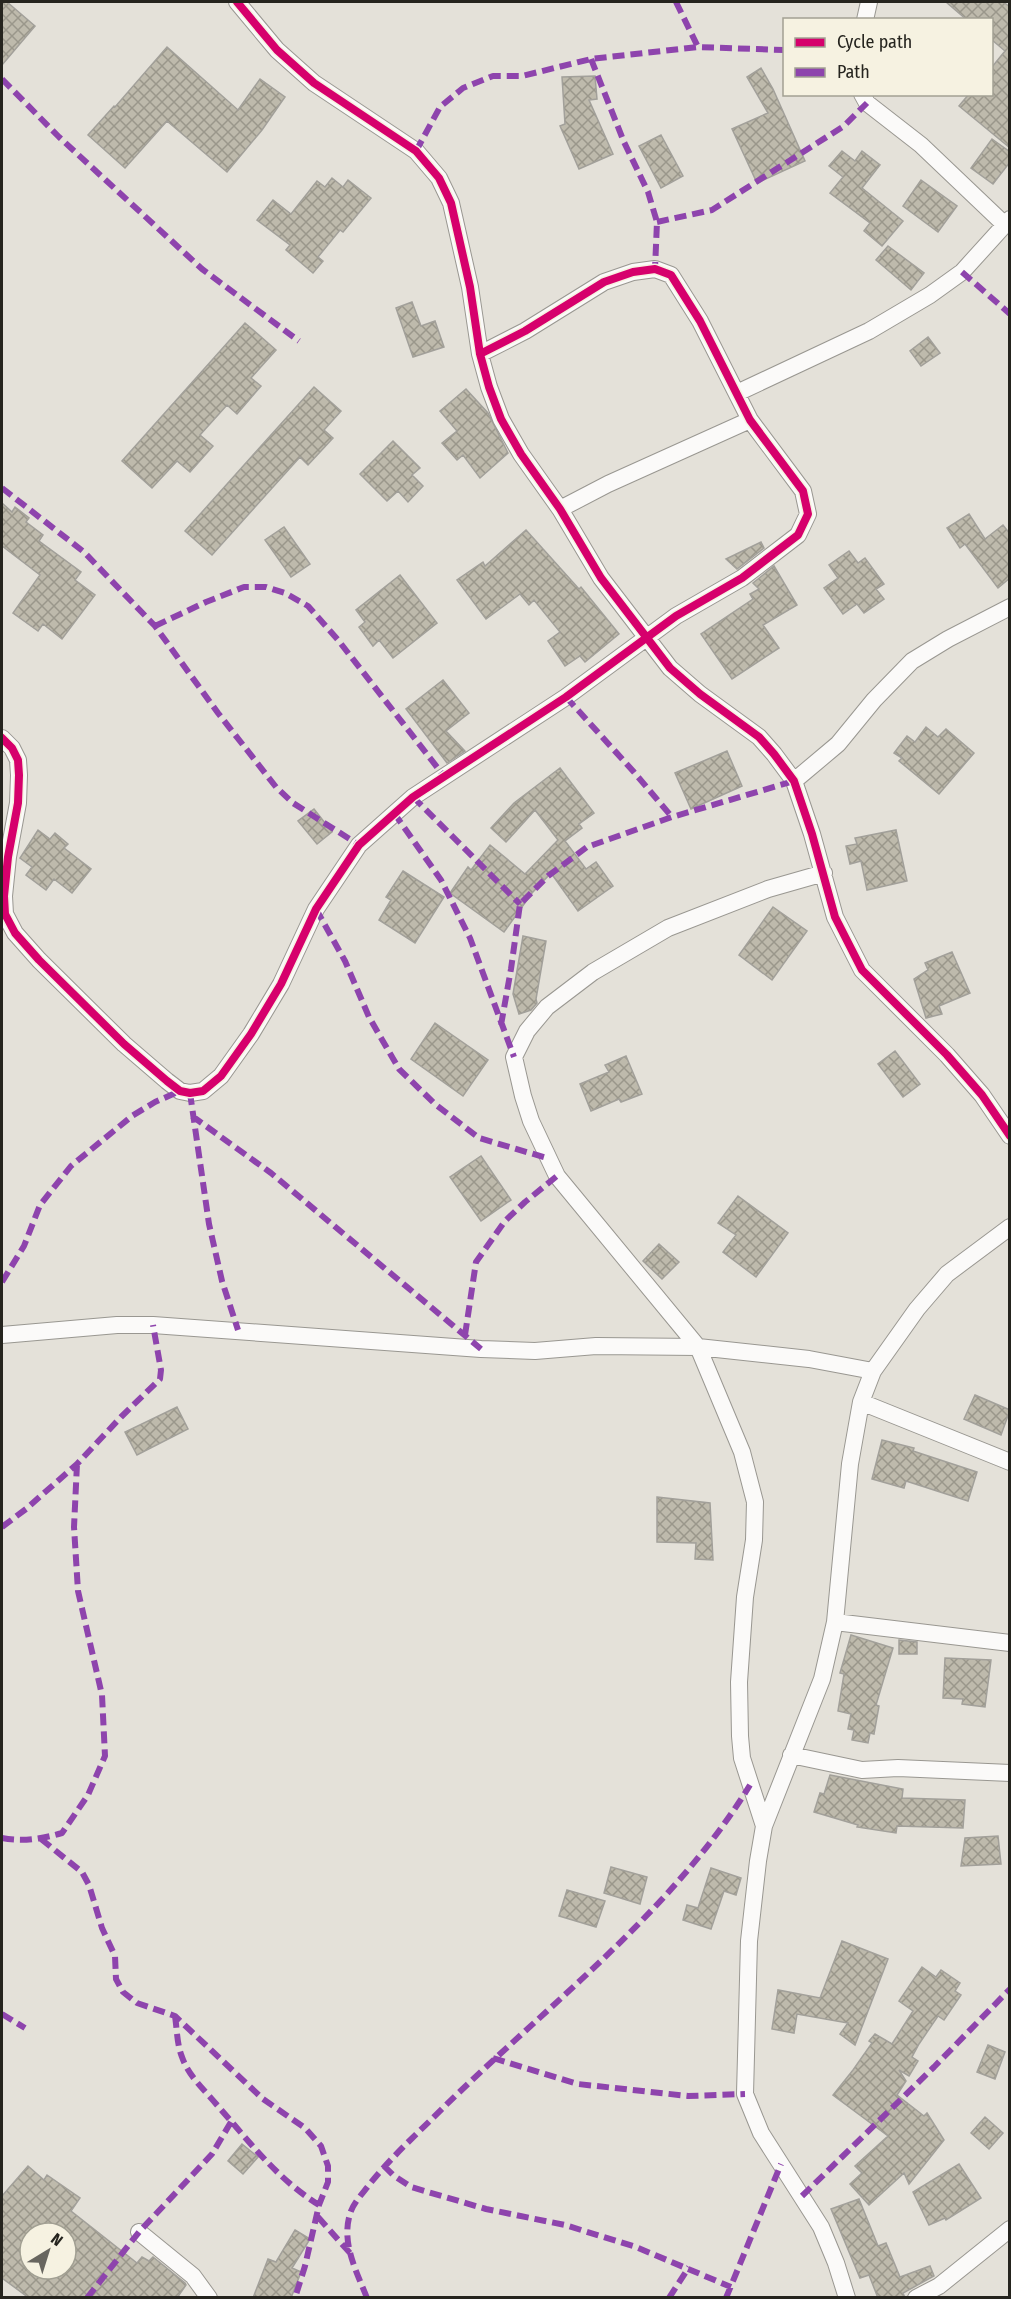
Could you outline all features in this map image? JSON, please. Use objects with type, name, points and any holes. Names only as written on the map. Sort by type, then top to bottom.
[{"type":"street","points":[[237,2],[277,50],[314,83],[416,151],[439,178],[451,203],[471,287],[480,354],[489,387],[501,419],[520,454],[560,509],[601,578],[670,668],[759,737],[794,781],[824,873],[835,917],[862,970],[954,1063],[982,1095],[1010,1136]]},
{"type":"street","points":[[865,18],[869,2]]},
{"type":"street","points":[[736,393],[869,331],[930,296],[962,272],[1007,222],[921,144],[867,103],[863,96]]},
{"type":"street","points":[[2,738],[12,748],[18,760],[19,775],[18,803],[8,857],[4,896],[5,914],[15,933],[124,1044],[167,1081],[180,1090],[190,1093],[203,1091],[221,1077],[251,1035],[281,984],[316,909],[359,845],[413,797],[566,697],[676,616],[742,578],[798,535],[807,514],[803,491],[750,420],[700,321],[671,275],[655,269],[633,272],[604,282],[525,331],[480,354]]},
{"type":"street","points":[[560,509],[608,484],[750,420]]},
{"type":"street","points":[[794,781],[838,744],[874,700],[912,661],[948,639],[1010,607]]},
{"type":"street","points":[[764,1826],[742,1758],[740,1736],[739,1682],[745,1597],[754,1540],[755,1502],[742,1452],[698,1347],[557,1176],[531,1120],[514,1057],[527,1031],[548,1007],[592,972],[668,928],[768,889],[824,873]]},
{"type":"street","points":[[847,2298],[821,2227],[761,2133],[745,2094],[749,1941],[758,1861],[764,1826],[791,1755],[806,1725],[822,1679],[836,1622],[850,1464],[861,1402],[873,1371],[917,1309],[947,1274],[1010,1227]]},
{"type":"street","points":[[2,1335],[83,1327],[153,1325],[535,1351],[596,1346],[698,1347],[809,1359],[873,1371]]},
{"type":"street","points":[[861,1402],[1010,1462]]},
{"type":"street","points":[[836,1622],[1010,1643]]},
{"type":"street","points":[[791,1755],[862,1770],[898,1768],[1010,1773]]},
{"type":"street","points":[[916,2298],[939,2286],[1010,2229]]},
{"type":"street","points":[[139,2232],[193,2276],[208,2298]]},
{"type":"building","points":[[2,2],[7,2],[35,26],[2,65]]},
{"type":"building","points":[[946,2],[1003,2],[1010,7],[1010,148],[959,106],[967,96],[993,96],[993,66],[1005,51],[993,41],[993,18],[965,18]]},
{"type":"building","points":[[167,47],[238,110],[260,79],[285,97],[262,130],[227,172],[167,121],[125,168],[88,135]]},
{"type":"building","points":[[761,68],[773,89],[805,161],[757,183],[732,129],[768,113],[747,77]]},
{"type":"building","points":[[595,76],[597,99],[589,100],[613,154],[579,169],[560,126],[565,124],[562,77]]},
{"type":"building","points":[[661,135],[683,176],[661,188],[639,146]]},
{"type":"building","points":[[992,139],[1010,152],[1010,162],[993,184],[971,168]]},
{"type":"building","points":[[842,151],[855,161],[862,151],[880,165],[862,188],[903,221],[882,246],[864,231],[870,223],[830,193],[843,177],[829,166]]},
{"type":"building","points":[[332,178],[343,187],[348,180],[371,198],[343,232],[340,230],[318,257],[323,261],[313,273],[286,250],[290,245],[257,220],[273,200],[291,214],[317,181],[325,187]]},
{"type":"building","points":[[921,180],[957,206],[938,232],[903,206]]},
{"type":"building","points":[[888,246],[924,273],[911,290],[876,260]]},
{"type":"building","points":[[412,302],[421,326],[435,321],[444,347],[413,357],[396,308]]},
{"type":"building","points":[[245,323],[276,350],[251,378],[261,386],[237,414],[227,405],[200,435],[213,446],[190,472],[177,461],[152,488],[122,461]]},
{"type":"building","points":[[928,337],[940,353],[921,366],[910,351]]},
{"type":"building","points":[[314,387],[341,411],[324,430],[333,438],[308,465],[300,457],[212,555],[185,531]]},
{"type":"building","points":[[466,389],[488,413],[508,453],[480,478],[463,455],[457,460],[442,443],[457,431],[440,411]]},
{"type":"building","points":[[393,441],[420,468],[412,475],[423,486],[408,502],[398,491],[387,501],[360,474]]},
{"type":"building","points":[[2,503],[12,512],[15,507],[29,518],[26,522],[43,535],[39,541],[81,572],[75,580],[95,595],[62,639],[43,624],[38,631],[13,613],[40,575],[2,546]]},
{"type":"building","points":[[969,514],[985,539],[1003,525],[1010,534],[1010,578],[998,588],[965,544],[960,548],[947,528]]},
{"type":"building","points":[[284,527],[310,564],[291,577],[265,540]]},
{"type":"building","points":[[526,530],[579,589],[581,587],[619,634],[585,662],[580,656],[565,666],[548,641],[560,632],[534,600],[529,605],[520,594],[486,619],[457,580],[483,562],[485,566]]},
{"type":"building","points":[[761,542],[764,548],[737,569],[726,559]]},
{"type":"building","points":[[849,551],[858,563],[865,558],[884,584],[876,589],[884,599],[864,613],[857,604],[843,614],[824,588],[838,578],[829,565]]},
{"type":"building","points":[[774,566],[797,605],[763,625],[779,648],[732,679],[701,634],[753,599],[750,594],[759,589],[753,583]]},
{"type":"building","points":[[400,575],[437,623],[393,658],[379,640],[373,646],[359,627],[365,622],[356,610]]},
{"type":"building","points":[[443,680],[469,713],[446,731],[465,751],[447,763],[406,709]]},
{"type":"building","points":[[926,727],[938,737],[946,729],[974,753],[939,794],[899,761],[902,758],[894,753],[907,736],[915,742]]},
{"type":"building","points":[[727,751],[742,786],[691,809],[675,773]]},
{"type":"building","points":[[560,768],[594,813],[579,824],[582,828],[565,841],[586,869],[596,862],[613,886],[578,911],[551,873],[532,893],[504,932],[450,893],[468,867],[471,870],[490,845],[525,874],[558,840],[535,810],[506,842],[491,828],[514,803]]},
{"type":"building","points":[[314,809],[332,832],[317,844],[298,821]]},
{"type":"building","points":[[38,830],[50,839],[55,833],[68,844],[64,848],[91,869],[72,893],[54,879],[46,890],[26,875],[32,867],[20,858]]},
{"type":"building","points":[[896,830],[907,881],[867,890],[861,861],[850,864],[846,846],[857,844],[855,838]]},
{"type":"building","points":[[403,871],[444,897],[415,943],[379,920],[391,900],[386,897]]},
{"type":"building","points":[[773,907],[807,931],[772,980],[739,955]]},
{"type":"building","points":[[523,936],[546,941],[537,1003],[531,1010],[519,1014],[513,994]]},
{"type":"building","points":[[952,952],[970,993],[939,1006],[942,1014],[926,1018],[914,979],[928,970],[925,963]]},
{"type":"building","points":[[435,1023],[488,1060],[463,1096],[411,1059]]},
{"type":"building","points":[[895,1051],[920,1084],[903,1097],[878,1064]]},
{"type":"building","points":[[626,1056],[642,1094],[621,1102],[619,1099],[591,1111],[580,1084],[609,1072],[605,1065]]},
{"type":"building","points":[[481,1156],[511,1200],[481,1221],[450,1177]]},
{"type":"building","points":[[738,1196],[788,1233],[756,1277],[723,1252],[736,1235],[718,1223]]},
{"type":"building","points":[[659,1244],[679,1262],[662,1279],[643,1261]]},
{"type":"building","points":[[975,1395],[1010,1410],[1001,1435],[964,1419]]},
{"type":"building","points":[[177,1407],[188,1429],[137,1455],[125,1432]]},
{"type":"building","points":[[882,1440],[914,1448],[913,1451],[977,1472],[968,1501],[906,1481],[904,1488],[872,1479]]},
{"type":"building","points":[[657,1497],[710,1503],[713,1560],[695,1559],[696,1543],[657,1542]]},
{"type":"building","points":[[851,1635],[893,1648],[876,1705],[879,1706],[874,1734],[870,1733],[868,1743],[852,1740],[854,1730],[848,1729],[851,1714],[838,1711],[844,1674],[840,1673]]},
{"type":"building","points":[[899,1640],[917,1642],[917,1654],[899,1654]]},
{"type":"building","points":[[945,1658],[991,1660],[985,1707],[962,1704],[963,1699],[943,1698]]},
{"type":"building","points":[[830,1775],[903,1789],[902,1798],[965,1800],[963,1828],[897,1826],[896,1833],[857,1827],[858,1825],[814,1812],[820,1793],[824,1794]]},
{"type":"building","points":[[998,1836],[1001,1864],[961,1866],[965,1838]]},
{"type":"building","points":[[611,1867],[647,1877],[640,1904],[604,1893]]},
{"type":"building","points":[[711,1868],[741,1878],[736,1895],[724,1891],[711,1929],[683,1920],[687,1905],[698,1908]]},
{"type":"building","points":[[567,1890],[605,1901],[596,1927],[559,1916]]},
{"type":"building","points":[[842,1941],[888,1959],[855,2045],[840,2034],[848,2023],[797,2014],[794,2033],[772,2029],[778,1990],[820,1998]]},
{"type":"building","points":[[922,1967],[936,1977],[941,1970],[960,1983],[955,1991],[961,1995],[944,2020],[938,2016],[919,2044],[912,2057],[918,2061],[909,2076],[899,2070],[906,2081],[897,2095],[924,2116],[927,2113],[944,2140],[909,2184],[904,2173],[869,2205],[850,2184],[862,2173],[855,2166],[888,2136],[833,2095],[872,2043],[869,2041],[875,2034],[892,2044],[913,2011],[899,2001]]},
{"type":"building","points":[[988,2045],[1005,2052],[995,2079],[977,2072]]},
{"type":"building","points":[[985,2117],[1003,2133],[989,2149],[971,2133]]},
{"type":"building","points":[[242,2144],[258,2157],[243,2174],[228,2161]]},
{"type":"building","points":[[959,2164],[981,2198],[946,2220],[945,2218],[929,2225],[913,2192]]},
{"type":"building","points":[[28,2166],[44,2180],[47,2175],[80,2198],[71,2211],[137,2263],[142,2257],[149,2261],[153,2257],[186,2285],[177,2298],[29,2298],[2,2278],[2,2196]]},
{"type":"building","points":[[859,2199],[878,2246],[886,2243],[900,2277],[930,2266],[934,2276],[903,2293],[905,2298],[878,2298],[869,2275],[860,2278],[831,2209]]},
{"type":"building","points":[[295,2230],[310,2239],[292,2268],[301,2272],[291,2298],[253,2298],[268,2259],[276,2262]]},
{"type":"marked path","points":[[676,2],[698,47]]},
{"type":"marked path","points":[[416,151],[440,107],[463,88],[493,76],[522,76],[591,59],[698,47],[783,50]]},
{"type":"marked path","points":[[591,59],[624,142],[648,192],[657,222],[655,269]]},
{"type":"marked path","points":[[2,79],[59,137],[202,269],[299,341]]},
{"type":"marked path","points":[[657,222],[712,210],[844,126],[867,103]]},
{"type":"marked path","points":[[962,272],[1010,314]]},
{"type":"marked path","points":[[2,488],[84,552],[155,626],[218,713],[276,787],[293,803],[359,845]]},
{"type":"marked path","points":[[155,626],[244,587],[266,587],[285,593],[308,606],[338,640],[444,776]]},
{"type":"marked path","points":[[566,697],[672,817]]},
{"type":"marked path","points":[[501,1025],[520,904],[548,876],[587,847],[672,817],[794,781]]},
{"type":"marked path","points":[[413,797],[520,904]]},
{"type":"marked path","points":[[394,813],[441,880],[470,938],[514,1057]]},
{"type":"marked path","points":[[316,909],[345,961],[369,1017],[399,1069],[435,1104],[479,1138],[547,1158]]},
{"type":"marked path","points":[[2,1282],[24,1246],[40,1205],[71,1166],[132,1116],[180,1091]]},
{"type":"marked path","points":[[190,1093],[209,1224],[222,1281],[238,1330]]},
{"type":"marked path","points":[[192,1116],[271,1173],[481,1349]]},
{"type":"marked path","points":[[465,1335],[476,1262],[505,1221],[557,1176]]},
{"type":"marked path","points":[[2,1527],[77,1464],[160,1379],[161,1370],[153,1325]]},
{"type":"marked path","points":[[2,1838],[32,1839],[62,1833],[88,1795],[105,1756],[102,1695],[78,1591],[74,1527],[77,1464]]},
{"type":"marked path","points":[[367,2298],[354,2266],[347,2233],[351,2211],[359,2197],[416,2135],[647,1915],[719,1831],[750,1785]]},
{"type":"marked path","points":[[41,1839],[82,1872],[89,1885],[102,1928],[115,1956],[116,1979],[123,1992],[137,2003],[175,2016],[263,2099],[305,2128],[321,2146],[328,2166],[328,2182],[319,2205],[295,2298]]},
{"type":"marked path","points":[[802,2196],[1010,1989]]},
{"type":"marked path","points":[[2,2014],[25,2028]]},
{"type":"marked path","points":[[175,2016],[180,2052],[193,2077],[252,2146],[290,2183],[319,2205]]},
{"type":"marked path","points":[[493,2058],[578,2084],[688,2096],[745,2094]]},
{"type":"marked path","points":[[87,2298],[139,2232],[212,2154],[231,2122]]},
{"type":"marked path","points":[[726,2298],[781,2164]]},
{"type":"marked path","points":[[384,2166],[411,2187],[486,2209],[565,2225],[636,2247],[731,2287]]},
{"type":"marked path","points":[[318,2217],[350,2253]]},
{"type":"marked path","points":[[669,2298],[689,2267]]},
{"type":"cycle path","points":[[237,2],[277,50],[314,83],[416,151],[439,178],[451,203],[470,287],[480,354],[489,387],[501,419],[521,454],[560,509],[601,578],[670,668],[700,694],[759,737],[794,781],[812,834],[835,917],[862,970],[947,1055],[982,1095],[1010,1136]]},
{"type":"cycle path","points":[[2,738],[12,748],[18,760],[18,803],[8,857],[4,896],[5,914],[15,933],[124,1044],[167,1081],[180,1091],[190,1093],[203,1091],[221,1076],[251,1034],[281,984],[316,909],[359,845],[413,797],[566,697],[676,616],[742,578],[798,535],[808,514],[803,491],[750,420],[700,321],[671,275],[655,269],[633,272],[604,282],[525,331],[480,354]]}]
